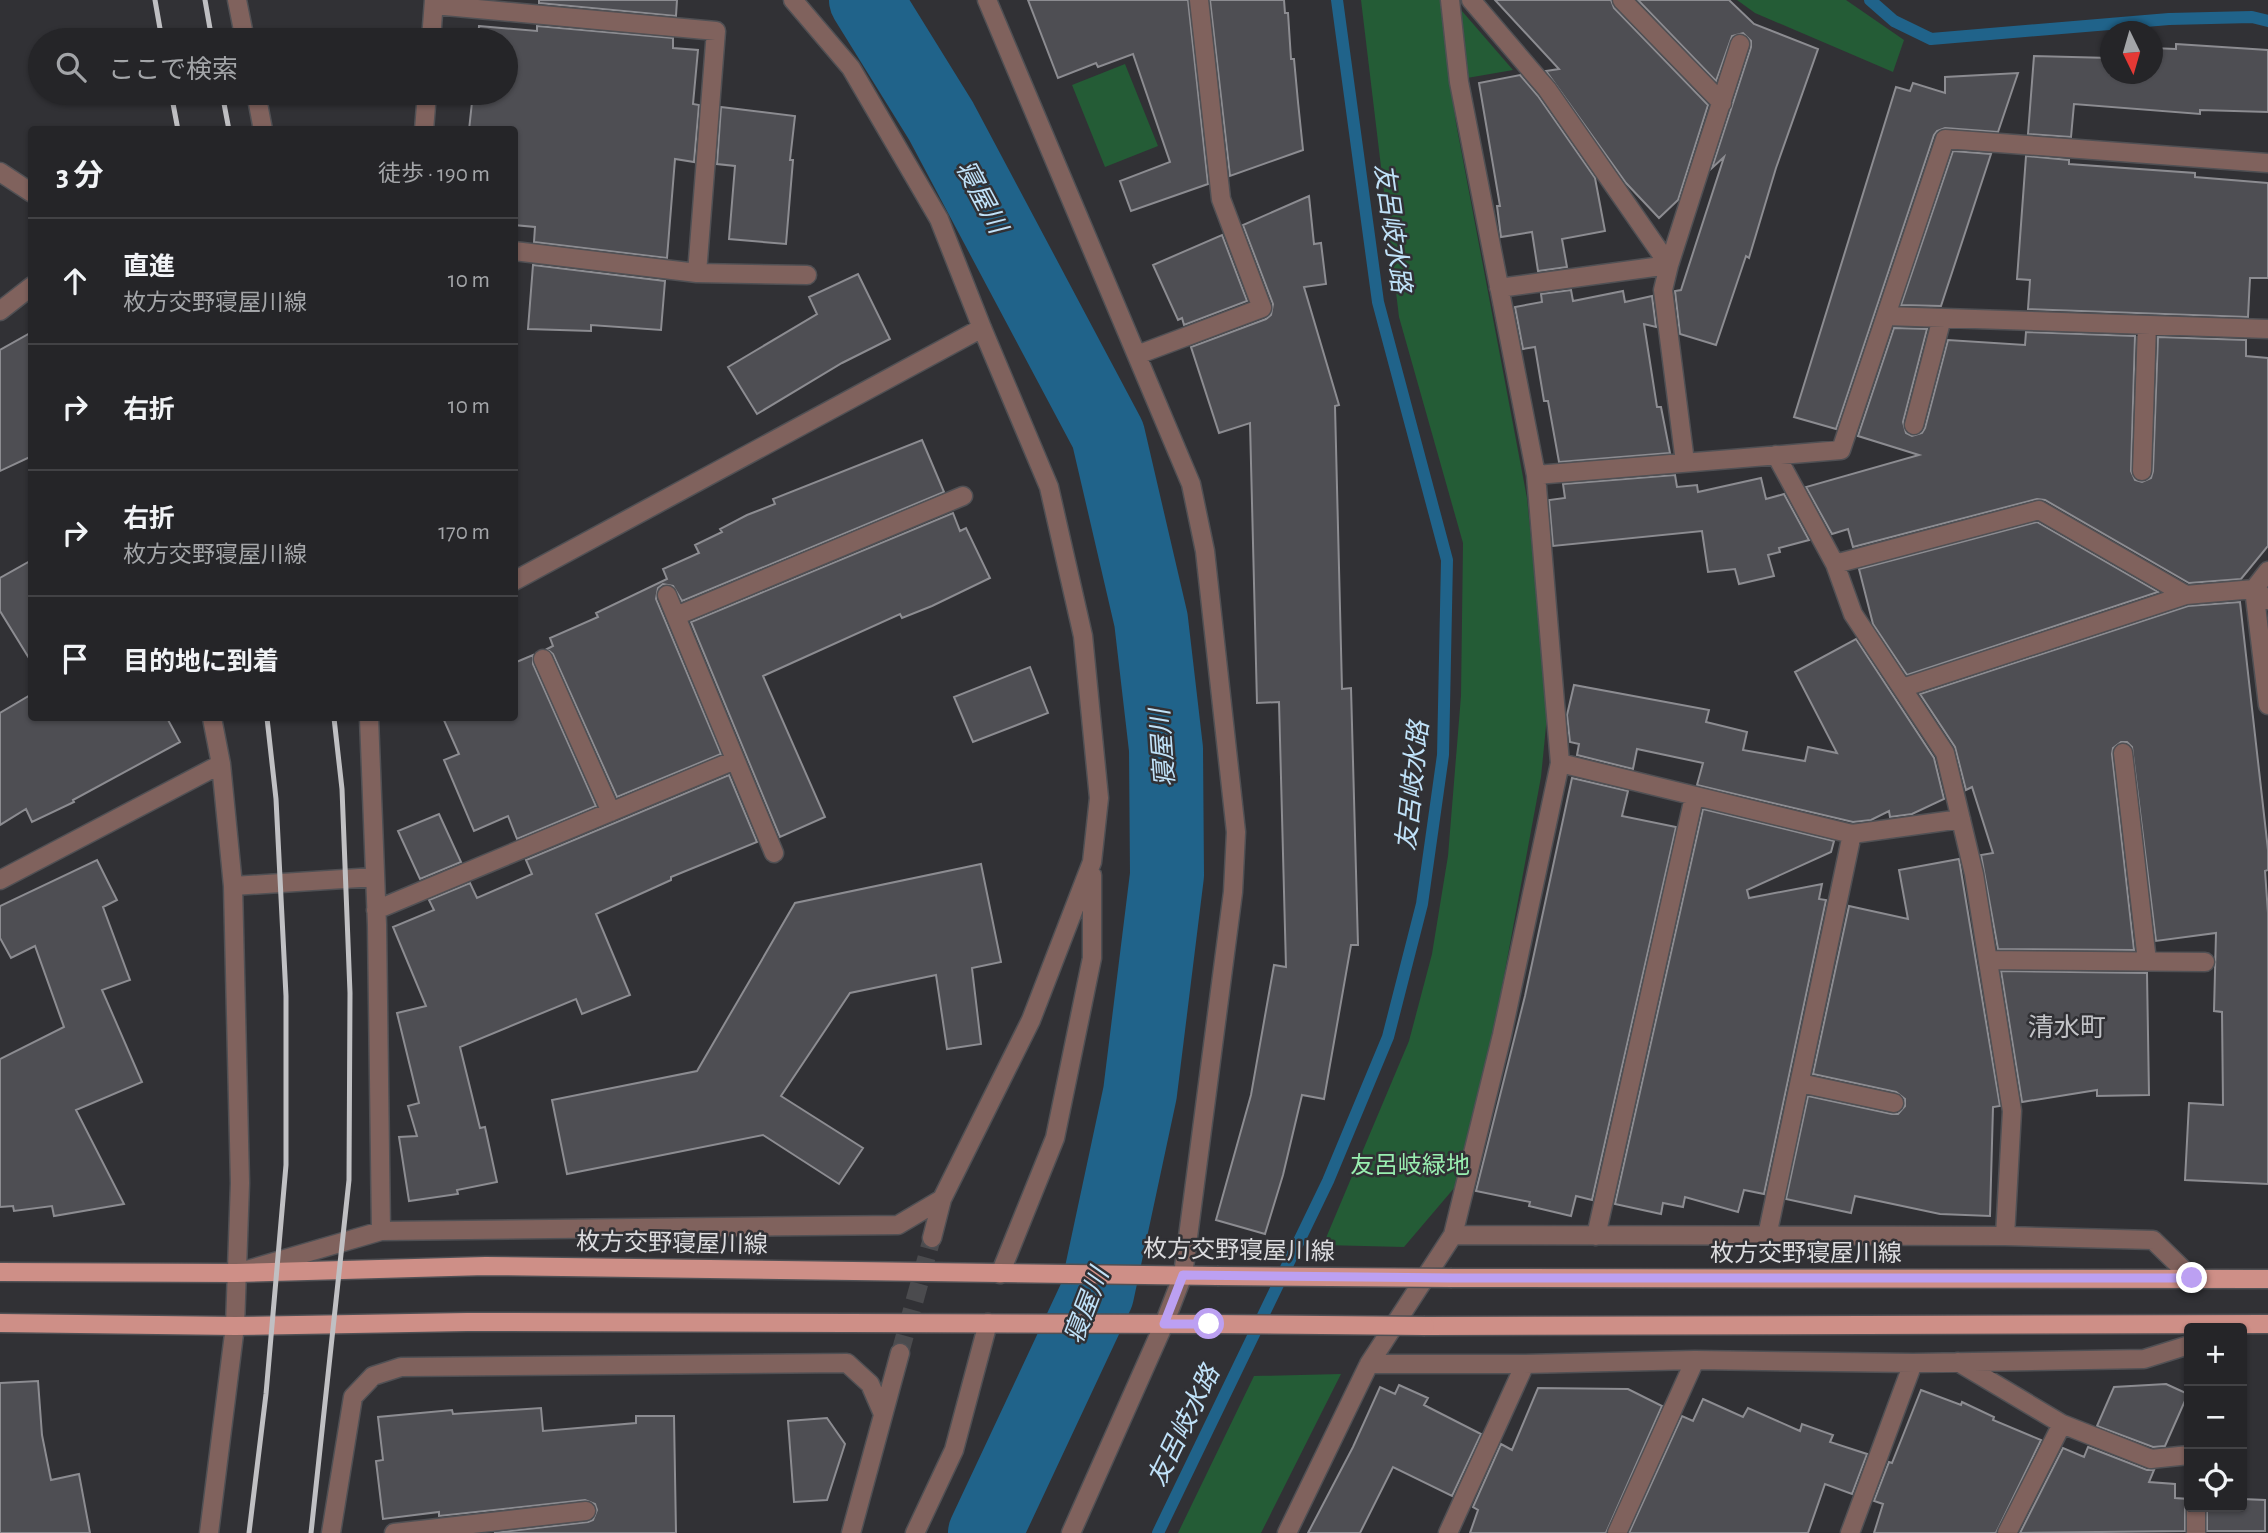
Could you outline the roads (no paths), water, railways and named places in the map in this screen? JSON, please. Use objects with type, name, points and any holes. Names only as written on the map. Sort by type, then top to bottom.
[{"type":"main road","name":"枚方交野寝屋川線","points":[[0,1272],[236,1273],[486,1266],[1451,1278],[2268,1279]]},
{"type":"main road","points":[[0,1323],[235,1326],[467,1322],[2255,1326]]},
{"type":"street","points":[[237,0],[243,28]]},
{"type":"street","points":[[793,0],[851,68],[939,219],[1049,487],[1083,636],[1098,798],[1092,862],[1092,958],[1055,1138],[1000,1274]]},
{"type":"street","points":[[987,0],[1191,484],[1205,551],[1236,832],[1233,892],[1183,1275],[1071,1533]]},
{"type":"street","points":[[1137,355],[1262,308],[1221,199],[1199,0]]},
{"type":"street","points":[[1287,1533],[1369,1364],[1453,1235],[1502,1035],[1560,763],[1536,475],[1459,82],[1451,0]]},
{"type":"street","points":[[1471,0],[1547,89],[1669,265]]},
{"type":"street","points":[[1622,0],[1722,103]]},
{"type":"street","points":[[432,28],[434,3],[716,31],[697,273]]},
{"type":"street","points":[[1685,462],[1663,290],[1740,44]]},
{"type":"street","points":[[258,105],[262,126]]},
{"type":"street","points":[[424,126],[426,105]]},
{"type":"street","points":[[1536,475],[1841,450],[1945,139],[2268,163]]},
{"type":"street","points":[[0,172],[28,190]]},
{"type":"street","points":[[518,251],[697,273],[807,275]]},
{"type":"street","points":[[1499,288],[1669,265]]},
{"type":"street","points":[[0,311],[28,289]]},
{"type":"street","points":[[1886,316],[2268,329]]},
{"type":"street","points":[[1914,425],[1942,318]]},
{"type":"street","points":[[2142,471],[2147,325]]},
{"type":"street","points":[[518,579],[982,328]]},
{"type":"street","points":[[1776,455],[1835,564],[1853,614],[1945,753],[1974,874],[2012,1111],[2005,1236]]},
{"type":"street","points":[[676,616],[963,496]]},
{"type":"street","points":[[1835,564],[2039,510],[2186,595]]},
{"type":"street","points":[[2268,571],[2261,594],[2268,705]]},
{"type":"street","points":[[1902,688],[2186,595],[2261,594]]},
{"type":"street","points":[[667,595],[774,853]]},
{"type":"street","points":[[543,659],[611,812]]},
{"type":"street","points":[[209,1533],[235,1326],[240,1183],[233,886],[221,764],[213,721]]},
{"type":"street","points":[[369,721],[376,910],[381,1231]]},
{"type":"street","points":[[2123,753],[2147,961]]},
{"type":"street","points":[[376,910],[735,760]]},
{"type":"street","points":[[1560,763],[1852,834],[1961,820]]},
{"type":"street","points":[[0,880],[221,764]]},
{"type":"street","points":[[1596,1236],[1694,797]]},
{"type":"street","points":[[1767,1236],[1852,834]]},
{"type":"street","points":[[932,1238],[942,1199],[1031,1020],[1092,862]]},
{"type":"street","points":[[233,886],[375,877]]},
{"type":"street","points":[[1988,960],[2205,961]]},
{"type":"street","points":[[1800,1083],[1894,1103]]},
{"type":"street","points":[[236,1273],[381,1231],[898,1225],[942,1199]]},
{"type":"street","points":[[1453,1235],[2005,1236],[2153,1240],[2192,1278]]},
{"type":"street","points":[[915,1533],[954,1450],[996,1323]]},
{"type":"street","points":[[1369,1364],[1695,1360],[1913,1363],[2144,1359],[2184,1347]]},
{"type":"street","points":[[851,1533],[900,1353]]},
{"type":"street","points":[[1617,1533],[1695,1360]]},
{"type":"street","points":[[1958,1362],[2062,1424],[2151,1459],[2184,1456]]},
{"type":"street","points":[[331,1533],[353,1397],[373,1376],[401,1367],[848,1363],[870,1384],[883,1414]]},
{"type":"street","points":[[1850,1533],[1913,1363]]},
{"type":"street","points":[[1448,1533],[1525,1364]]},
{"type":"street","points":[[2007,1533],[2062,1424]]},
{"type":"street","points":[[394,1533],[586,1511]]},
{"type":"street","points":[[2196,1512],[2196,1533]]},
{"type":"waterway","name":"寝屋川","points":[[866,0],[941,121],[1108,435],[1151,620],[1166,749],[1167,875],[1140,1093],[1097,1294],[985,1533]]},
{"type":"waterway","name":"友呂岐水路","points":[[1158,1533],[1328,1181],[1388,1037],[1422,904],[1443,755],[1447,560],[1378,302],[1337,0]]},
{"type":"waterway","points":[[1870,0],[1894,21],[1931,39],[2169,19],[2252,17],[2268,21]]},
{"type":"tunnel","points":[[900,1353],[932,1238]]},
{"type":"railway","points":[[155,0],[160,28]]},
{"type":"railway","points":[[205,0],[210,28]]},
{"type":"railway","points":[[173,105],[177,126]]},
{"type":"railway","points":[[224,105],[228,126]]},
{"type":"railway","points":[[249,1533],[266,1394],[286,1165],[286,996],[276,799],[267,721]]},
{"type":"railway","points":[[311,1533],[349,1180],[350,993],[342,789],[334,721]]},
{"type":"district","name":"清水町","points":[[2067,1028]]},
{"type":"park label","name":"友呂岐緑地","points":[[1410,1166]]}]
